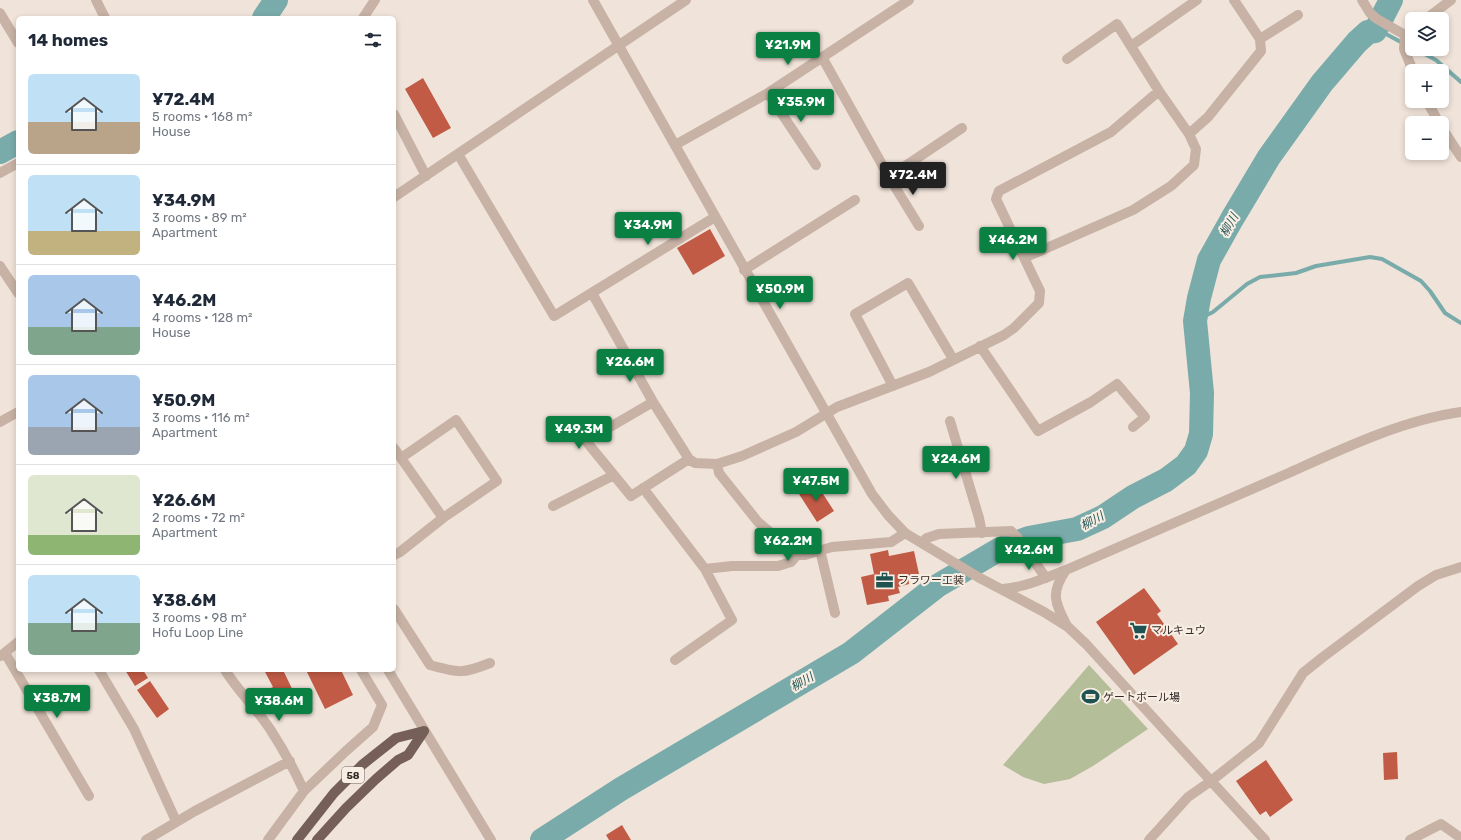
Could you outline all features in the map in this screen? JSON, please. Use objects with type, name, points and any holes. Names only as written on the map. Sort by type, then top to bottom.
[{"type":"main road","name":"58","points":[[297,840],[334,793],[362,765],[396,738],[424,731]]},
{"type":"main road","name":"58","points":[[317,840],[351,803],[393,765],[408,755],[424,731]]},
{"type":"street","points":[[96,0],[103,16]]},
{"type":"street","points":[[365,16],[375,0]]},
{"type":"street","points":[[594,0],[744,270],[872,494],[888,515],[905,533],[978,577],[1003,589],[1068,627],[1086,644],[1265,840]]},
{"type":"street","points":[[396,197],[686,0]]},
{"type":"street","points":[[674,145],[768,93],[909,0]]},
{"type":"street","points":[[1131,46],[1197,0]]},
{"type":"street","points":[[1189,134],[1208,117],[1261,52],[1260,39],[1234,0]]},
{"type":"street","points":[[1362,0],[1370,13],[1377,19],[1405,33]]},
{"type":"street","points":[[1435,12],[1451,0]]},
{"type":"street","points":[[0,13],[16,40]]},
{"type":"street","points":[[1260,39],[1298,15]]},
{"type":"street","points":[[1024,258],[1133,210],[1171,186],[1194,165],[1196,149],[1189,134],[1159,91],[1117,24],[1067,59]]},
{"type":"street","points":[[822,57],[918,226]]},
{"type":"street","points":[[592,293],[653,402],[689,459],[695,463],[717,464],[742,456],[796,432],[837,407],[929,372],[1004,335],[1014,328],[1039,303],[1040,291],[996,199],[999,191],[1111,132],[1159,91]]},
{"type":"street","points":[[768,93],[816,165]]},
{"type":"street","points":[[396,118],[426,176]]},
{"type":"street","points":[[889,177],[962,128]]},
{"type":"street","points":[[1449,139],[1461,157]]},
{"type":"street","points":[[458,154],[554,316],[715,217]]},
{"type":"street","points":[[0,173],[16,164]]},
{"type":"street","points":[[744,270],[855,200]]},
{"type":"street","points":[[0,266],[16,290]]},
{"type":"street","points":[[893,386],[856,314],[908,283],[953,359]]},
{"type":"street","points":[[980,346],[1038,431],[1091,402],[1117,384],[1145,417],[1133,426]]},
{"type":"street","points":[[653,402],[586,441],[632,496],[689,459]]},
{"type":"street","points":[[1003,589],[1017,588],[1066,570],[1322,458],[1396,428],[1450,413],[1461,412]]},
{"type":"street","points":[[0,422],[16,413]]},
{"type":"street","points":[[396,554],[497,480],[456,420],[401,458]]},
{"type":"street","points":[[950,422],[979,518],[982,533]]},
{"type":"street","points":[[396,451],[444,518]]},
{"type":"street","points":[[717,464],[719,473],[758,522],[797,555],[805,555],[832,547],[891,542],[905,533]]},
{"type":"street","points":[[554,506],[614,475]]},
{"type":"street","points":[[643,488],[705,569],[732,620],[675,660]]},
{"type":"street","points":[[922,542],[927,538],[939,534],[1011,531],[1029,552],[1046,578]]},
{"type":"street","points":[[820,550],[835,613]]},
{"type":"street","points":[[705,569],[732,566],[778,566],[791,562],[797,555]]},
{"type":"street","points":[[1150,840],[1188,797],[1259,743],[1303,673],[1323,656],[1418,586],[1436,574],[1461,567]]},
{"type":"street","points":[[1066,570],[1059,581],[1055,597],[1059,610],[1068,627]]},
{"type":"street","points":[[396,611],[430,665],[455,672],[473,670],[490,663]]},
{"type":"street","points":[[16,644],[2,654],[89,796]]},
{"type":"street","points":[[100,672],[134,729],[176,821]]},
{"type":"street","points":[[226,672],[270,728],[290,760],[304,791]]},
{"type":"street","points":[[268,840],[304,791],[373,727],[382,705],[362,672]]},
{"type":"street","points":[[389,672],[491,840]]},
{"type":"street","points":[[146,840],[163,831],[176,821],[290,760]]},
{"type":"street","points":[[1410,840],[1441,824],[1461,838]]},
{"type":"green space","name":"ゲートボール場","points":[[1089,665],[1148,729],[1093,766],[1070,779],[1044,784],[1023,777],[1003,765]]},
{"type":"building","points":[[423,78],[451,128],[433,138],[405,89]]},
{"type":"building","points":[[710,229],[725,256],[693,275],[677,248]]},
{"type":"building","points":[[816,483],[834,511],[817,522],[799,494]]},
{"type":"building","name":"フラワー工装","points":[[888,550],[889,556],[914,551],[919,574],[908,576],[909,584],[898,587],[900,593],[888,596],[889,601],[867,605],[861,577],[874,574],[870,554]]},
{"type":"building","points":[[1144,588],[1161,611],[1157,614],[1178,644],[1134,675],[1096,622]]},
{"type":"building","points":[[126,672],[144,672],[148,678],[135,686]]},
{"type":"building","points":[[265,672],[284,672],[297,699],[270,713],[257,695],[273,687]]},
{"type":"building","points":[[307,672],[342,672],[353,695],[325,709]]},
{"type":"building","points":[[150,681],[169,709],[157,718],[137,690]]},
{"type":"building","points":[[1397,752],[1398,779],[1384,780],[1383,753]]},
{"type":"building","points":[[1266,760],[1293,800],[1270,817],[1266,811],[1260,815],[1236,781]]},
{"type":"building","points":[[622,825],[631,840],[609,840],[606,835]]},
{"type":"waterway","points":[[265,16],[276,0]]},
{"type":"waterway","name":"柳川","points":[[542,840],[621,789],[851,653],[937,586],[1000,549],[1029,538],[1077,529],[1103,517],[1133,497],[1166,480],[1186,465],[1196,451],[1201,434],[1202,393],[1195,321],[1199,298],[1209,260],[1269,157],[1322,83],[1357,42],[1368,32],[1375,31],[1391,0]]},
{"type":"waterway","points":[[1375,31],[1386,34],[1405,44]]},
{"type":"waterway","points":[[1428,56],[1436,60],[1461,82]]},
{"type":"waterway","points":[[0,152],[16,143]]},
{"type":"waterway","points":[[1195,321],[1213,312],[1247,284],[1260,277],[1296,273],[1316,266],[1370,257],[1382,259],[1421,281],[1445,313],[1461,323]]},
{"type":"place","name":"フラワー工装","points":[[885,580]]},
{"type":"place","name":"マルキュウ","points":[[1138,630]]},
{"type":"place","name":"ゲートボール場","points":[[1090,697]]}]
